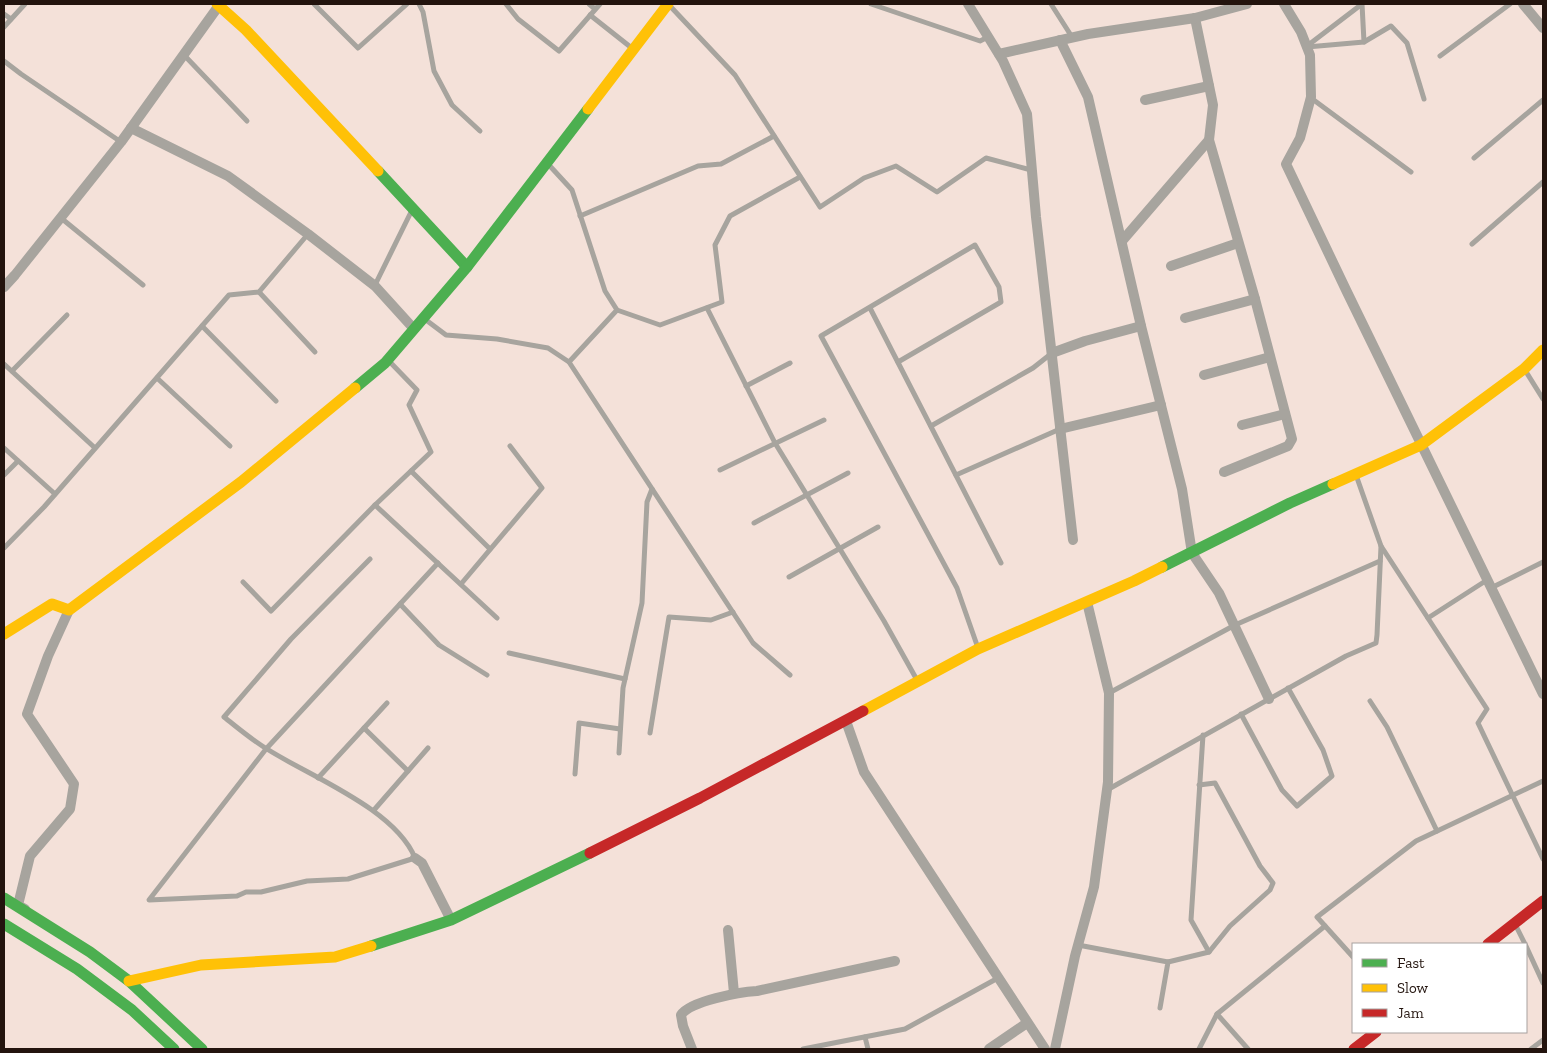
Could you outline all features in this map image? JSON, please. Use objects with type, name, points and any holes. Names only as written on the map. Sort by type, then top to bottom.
[{"type":"street","points":[[4,287],[121,142],[218,4],[246,30],[467,266]]},
{"type":"street","points":[[202,1049],[129,982],[90,952],[18,905],[30,856],[70,809],[74,784],[27,714],[48,656],[69,610],[241,482],[388,360],[467,266],[668,4]]},
{"type":"street","points":[[968,4],[999,54],[1026,114],[1073,540]]},
{"type":"street","points":[[999,54],[1072,37],[1195,18],[1247,4]]},
{"type":"street","points":[[1284,4],[1301,32],[1310,55],[1311,98],[1300,138],[1286,164],[1543,694]]},
{"type":"street","points":[[1523,4],[1543,28]]},
{"type":"street","points":[[1195,18],[1213,105],[1209,140],[1255,299],[1292,439],[1288,446],[1224,472]]},
{"type":"street","points":[[1060,40],[1088,98],[1141,326],[1182,489],[1192,553],[1219,593],[1268,699]]},
{"type":"street","points":[[1145,100],[1209,86]]},
{"type":"street","points":[[131,128],[228,176],[375,286],[414,329]]},
{"type":"street","points":[[1122,241],[1209,140]]},
{"type":"street","points":[[1171,266],[1238,243]]},
{"type":"street","points":[[1185,318],[1255,299]]},
{"type":"street","points":[[1052,353],[1085,341],[1141,326]]},
{"type":"street","points":[[129,982],[201,965],[335,957],[451,920],[585,856],[846,721],[978,649],[1134,581],[1290,504],[1421,445],[1524,369],[1543,350]]},
{"type":"street","points":[[1204,375],[1270,357]]},
{"type":"street","points":[[1060,430],[1161,405]]},
{"type":"street","points":[[1242,426],[1286,414]]},
{"type":"street","points":[[1055,1049],[1078,945],[1094,887],[1106,790],[1109,693],[1087,602]]},
{"type":"street","points":[[4,634],[52,604],[69,610]]},
{"type":"street","points":[[846,721],[864,772],[1045,1049]]},
{"type":"street","points":[[415,858],[422,863],[451,920]]},
{"type":"street","points":[[4,898],[90,952]]},
{"type":"street","points":[[1489,943],[1543,901]]},
{"type":"street","points":[[4,924],[77,969],[132,1010],[174,1049]]},
{"type":"street","points":[[728,930],[734,993]]},
{"type":"street","points":[[692,1049],[682,1026],[681,1015],[693,1006],[734,993],[757,991],[895,961]]},
{"type":"street","points":[[989,1049],[1028,1023]]},
{"type":"street","points":[[1354,1049],[1375,1033]]},
{"type":"lane","points":[[4,27],[25,4]]},
{"type":"lane","points":[[314,4],[358,48],[407,4]]},
{"type":"lane","points":[[419,4],[423,12],[434,71],[452,104],[480,131]]},
{"type":"lane","points":[[506,4],[518,19],[559,51],[600,4]]},
{"type":"lane","points":[[589,4],[595,10]]},
{"type":"lane","points":[[668,4],[735,75],[820,208],[864,178],[896,166],[937,192],[986,158],[1032,170]]},
{"type":"lane","points":[[871,4],[980,41],[988,37]]},
{"type":"lane","points":[[1052,4],[1072,37]]},
{"type":"lane","points":[[1307,47],[1362,4],[1364,42]]},
{"type":"lane","points":[[1440,56],[1510,4]]},
{"type":"lane","points":[[4,14],[11,19]]},
{"type":"lane","points":[[590,15],[633,49]]},
{"type":"lane","points":[[1307,47],[1364,42],[1391,26],[1408,43],[1424,99]]},
{"type":"lane","points":[[184,54],[247,121]]},
{"type":"lane","points":[[4,61],[20,74],[121,142]]},
{"type":"lane","points":[[1311,98],[1411,172]]},
{"type":"lane","points":[[1474,158],[1543,100]]},
{"type":"lane","points":[[580,216],[698,166],[721,164],[774,136]]},
{"type":"lane","points":[[547,162],[572,190],[605,291],[617,310],[660,325],[722,302],[715,245],[730,216],[800,177]]},
{"type":"lane","points":[[1472,244],[1543,182]]},
{"type":"lane","points":[[375,286],[413,208]]},
{"type":"lane","points":[[61,218],[143,285]]},
{"type":"lane","points":[[4,548],[55,494],[229,295],[259,292],[308,234]]},
{"type":"lane","points":[[898,362],[1001,302],[999,287],[975,245],[821,336],[957,588],[978,649]]},
{"type":"lane","points":[[259,292],[315,352]]},
{"type":"lane","points":[[707,308],[775,443],[884,621],[918,682]]},
{"type":"lane","points":[[870,308],[1001,563]]},
{"type":"lane","points":[[569,362],[617,310]]},
{"type":"lane","points":[[12,371],[67,315]]},
{"type":"lane","points":[[423,318],[446,335],[497,339],[548,348],[569,362],[754,643],[790,675]]},
{"type":"lane","points":[[202,326],[276,401]]},
{"type":"lane","points":[[931,426],[1033,368],[1052,353]]},
{"type":"lane","points":[[243,582],[271,611],[375,505],[431,452],[409,405],[417,390],[388,360]]},
{"type":"lane","points":[[746,386],[790,363]]},
{"type":"lane","points":[[4,364],[95,448]]},
{"type":"lane","points":[[1524,369],[1543,400]]},
{"type":"lane","points":[[157,378],[230,446]]},
{"type":"lane","points":[[720,470],[824,420]]},
{"type":"lane","points":[[956,475],[1060,430]]},
{"type":"lane","points":[[461,584],[542,488],[510,446]]},
{"type":"lane","points":[[4,448],[55,494]]},
{"type":"lane","points":[[4,475],[18,461]]},
{"type":"lane","points":[[411,471],[490,549]]},
{"type":"lane","points":[[754,523],[848,473]]},
{"type":"lane","points":[[1355,474],[1381,546],[1487,709],[1478,723],[1543,859]]},
{"type":"lane","points":[[619,753],[625,679],[642,603],[647,502],[652,489]]},
{"type":"lane","points":[[375,505],[497,618]]},
{"type":"lane","points":[[789,577],[878,526]]},
{"type":"lane","points":[[1106,790],[1346,656],[1376,643],[1381,546]]},
{"type":"lane","points":[[370,559],[291,639],[224,717],[266,749],[374,810],[410,846],[415,858],[348,879],[307,881],[261,892],[246,892],[236,896],[149,900],[266,749],[438,563]]},
{"type":"lane","points":[[1109,693],[1235,625],[1380,562]]},
{"type":"lane","points":[[1428,618],[1489,584],[1543,562]]},
{"type":"lane","points":[[400,604],[439,645],[487,675]]},
{"type":"lane","points":[[650,733],[669,618],[711,620],[733,612]]},
{"type":"lane","points":[[509,653],[625,679]]},
{"type":"lane","points":[[1241,714],[1282,790],[1297,806],[1332,776],[1323,750],[1288,688]]},
{"type":"lane","points":[[1370,701],[1387,727],[1437,831]]},
{"type":"lane","points":[[318,778],[388,703]]},
{"type":"lane","points":[[574,774],[579,722],[620,729]]},
{"type":"lane","points":[[364,728],[408,771]]},
{"type":"lane","points":[[1202,735],[1191,920],[1209,952]]},
{"type":"lane","points":[[374,810],[428,748]]},
{"type":"lane","points":[[1352,956],[1316,917],[1416,841],[1543,781]]},
{"type":"lane","points":[[1078,945],[1168,962],[1209,952],[1230,926],[1270,890],[1273,883],[1260,866],[1215,783],[1199,785]]},
{"type":"lane","points":[[1515,923],[1524,943]]},
{"type":"lane","points":[[1199,1049],[1217,1014],[1325,926]]},
{"type":"lane","points":[[1527,949],[1543,983]]},
{"type":"lane","points":[[1160,1008],[1168,962]]},
{"type":"lane","points":[[806,1049],[905,1030],[998,978]]},
{"type":"lane","points":[[1217,1014],[1248,1049]]},
{"type":"lane","points":[[865,1037],[868,1049]]},
{"type":"lane","points":[[1532,1049],[1543,1040]]},
{"type":"traffic: fast","points":[[355,388],[385,363],[467,267],[588,109]]},
{"type":"traffic: fast","points":[[378,171],[467,267]]},
{"type":"traffic: fast","points":[[1162,567],[1290,503],[1333,484]]},
{"type":"traffic: fast","points":[[371,946],[451,920],[590,853]]},
{"type":"traffic: fast","points":[[4,898],[90,952],[129,981],[202,1049]]},
{"type":"traffic: fast","points":[[4,924],[77,969],[132,1010],[174,1049]]},
{"type":"traffic: slow","points":[[217,4],[246,30],[378,171]]},
{"type":"traffic: slow","points":[[588,109],[668,4]]},
{"type":"traffic: slow","points":[[1333,484],[1421,445],[1524,369],[1543,350]]},
{"type":"traffic: slow","points":[[4,634],[52,604],[69,610],[241,482],[355,388]]},
{"type":"traffic: slow","points":[[863,711],[978,649],[1162,567]]},
{"type":"traffic: slow","points":[[129,981],[201,965],[335,957],[371,946]]},
{"type":"traffic: jam","points":[[590,853],[700,798],[863,711]]},
{"type":"traffic: jam","points":[[1489,943],[1543,901]]},
{"type":"traffic: jam","points":[[1354,1049],[1375,1033]]}]
